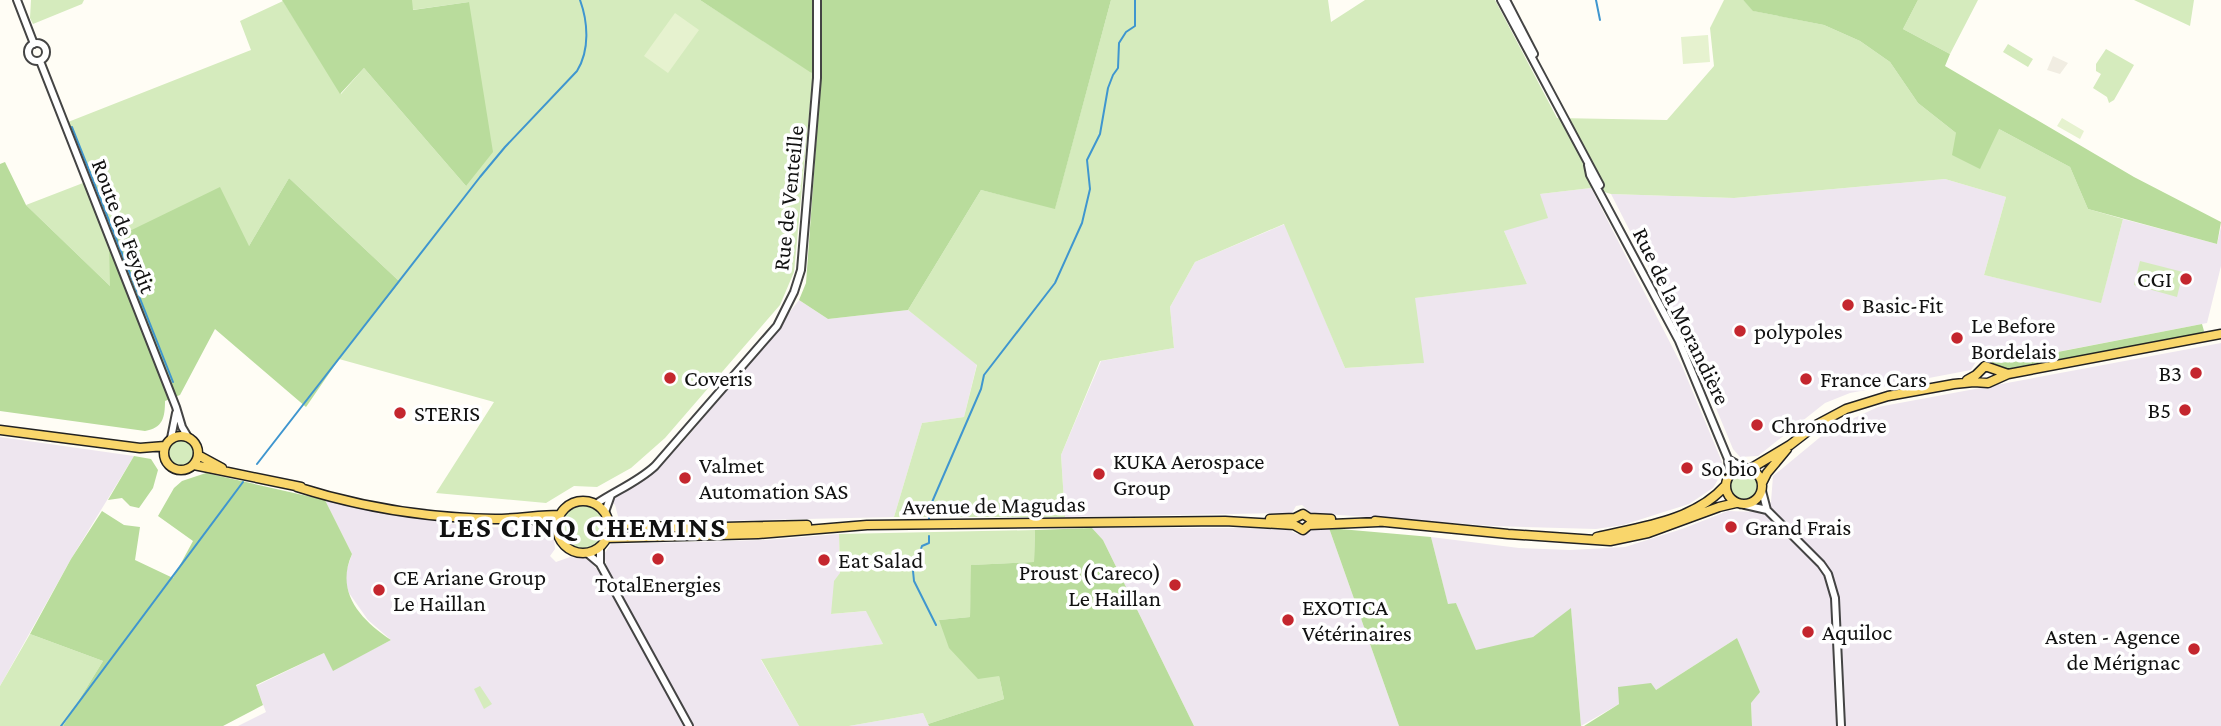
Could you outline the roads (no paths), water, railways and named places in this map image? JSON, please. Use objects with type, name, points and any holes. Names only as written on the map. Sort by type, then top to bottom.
[{"type":"main road","points":[[1954,384],[1988,383],[2008,374],[2221,336]]},
{"type":"main road","points":[[1589,539],[1642,528],[1702,505],[1719,494],[1729,475],[1738,468],[1747,468],[1790,445],[1816,425],[1846,409],[1888,396],[1954,384],[1970,379],[1985,366],[2008,374]]},
{"type":"main road","points":[[1994,380],[1995,370]]},
{"type":"main road","points":[[1979,372],[1983,383]]},
{"type":"main road","points":[[0,430],[140,448],[164,446]]},
{"type":"main road","points":[[164,458],[164,446],[171,438],[182,435],[195,443],[198,454],[194,465]]},
{"type":"main road","points":[[1589,539],[1610,541],[1630,538],[1755,501],[1767,473],[1790,445]]},
{"type":"main road","points":[[140,448],[164,458],[170,467],[179,471],[194,465],[402,511],[524,519],[560,516]]},
{"type":"main road","points":[[198,454],[228,472]]},
{"type":"main road","points":[[1747,468],[1758,474],[1762,487]]},
{"type":"main road","points":[[1725,486],[1728,496],[1740,504]]},
{"type":"main road","points":[[572,504],[596,504],[605,512],[609,523],[607,538],[600,547],[587,553],[577,552],[561,541],[557,528],[560,516],[572,504]]},
{"type":"main road","points":[[524,519],[557,528]]},
{"type":"main road","name":"Avenue de Magudas","points":[[607,538],[758,534],[848,526],[1295,521],[1303,530],[1309,522],[1378,522],[1589,539]]},
{"type":"main road","name":"Avenue de Magudas","points":[[609,523],[684,528],[838,524],[848,526]]},
{"type":"street","points":[[17,0],[34,44]]},
{"type":"street","name":"Rue de Venteille","points":[[596,504],[646,474],[673,448],[777,326],[789,303],[801,270],[809,190],[819,53],[817,0]]},
{"type":"street","name":"Rue de la Morandière","points":[[1504,0],[1535,56],[1538,68],[1588,165],[1590,175],[1601,191],[1685,354],[1728,459],[1729,475]]},
{"type":"street","points":[[34,44],[45,48],[46,54],[40,61],[34,61],[29,56],[29,49],[34,44]]},
{"type":"street","name":"Route de Feydit","points":[[40,61],[188,437]]},
{"type":"street","name":"Route de Feydit","points":[[171,438],[175,428],[175,404]]},
{"type":"street","points":[[1728,459],[1747,468]]},
{"type":"street","points":[[1762,487],[1767,510]]},
{"type":"street","points":[[605,512],[612,493]]},
{"type":"street","points":[[1740,504],[1767,510],[1821,564],[1833,586],[1842,726]]},
{"type":"street","points":[[600,547],[600,564]]},
{"type":"street","points":[[587,553],[600,564],[689,726]]},
{"type":"waterway","points":[[257,464],[480,177],[577,71],[586,45],[585,17],[580,0]]},
{"type":"waterway","points":[[929,519],[929,509],[981,389],[984,375],[1055,283],[1082,223],[1090,189],[1087,160],[1100,134],[1108,88],[1118,68],[1119,43],[1126,32],[1135,26],[1135,0]]},
{"type":"waterway","points":[[1596,0],[1600,20]]},
{"type":"waterway","points":[[72,127],[173,382]]},
{"type":"waterway","points":[[61,726],[243,482]]},
{"type":"waterway","points":[[929,536],[929,543],[922,546],[913,571],[914,581],[936,625]]},
{"type":"place","name":"CGI","points":[[2186,279]]},
{"type":"place","name":"Basic-Fit","points":[[1848,305]]},
{"type":"place","name":"polypoles","points":[[1740,331]]},
{"type":"place","name":"Le Before Bordelais","points":[[1957,338]]},
{"type":"place","name":"B3","points":[[2196,373]]},
{"type":"place","name":"Coveris","points":[[670,378]]},
{"type":"place","name":"France Cars","points":[[1806,379]]},
{"type":"place","name":"B5","points":[[2185,410]]},
{"type":"place","name":"STERIS","points":[[400,413]]},
{"type":"place","name":"Chronodrive","points":[[1757,425]]},
{"type":"place","name":"So.bio","points":[[1687,468]]},
{"type":"place","name":"KUKA Aerospace Group","points":[[1099,474]]},
{"type":"place","name":"Valmet Automation SAS","points":[[685,478]]},
{"type":"place","name":"Grand Frais","points":[[1731,527]]},
{"type":"place","name":"TotalEnergies","points":[[658,559]]},
{"type":"place","name":"Eat Salad","points":[[824,560]]},
{"type":"place","name":"Proust (Careco) Le Haillan","points":[[1175,585]]},
{"type":"place","name":"CE Ariane Group Le Haillan","points":[[379,590]]},
{"type":"place","name":"EXOTICA Vétérinaires","points":[[1288,620]]},
{"type":"place","name":"Aquiloc","points":[[1808,632]]},
{"type":"place","name":"Asten - Agence de Mérignac","points":[[2194,649]]},
{"type":"district","name":"LES CINQ CHEMINS","points":[[583,527]]}]
